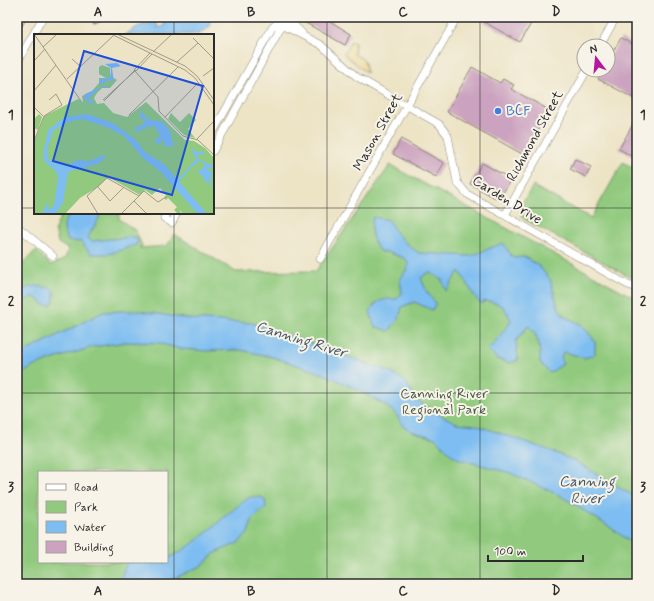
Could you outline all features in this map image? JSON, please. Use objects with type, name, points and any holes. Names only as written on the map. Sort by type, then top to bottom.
[{"type":"street","points":[[17,63],[43,17]]},
{"type":"street","name":"Mason Street","points":[[320,259],[408,106],[457,17]]},
{"type":"street","points":[[214,130],[272,28],[280,21],[289,18]]},
{"type":"street","name":"Carden Drive","points":[[289,18],[304,34]]},
{"type":"street","points":[[605,38],[616,18]]},
{"type":"street","points":[[214,149],[280,21]]},
{"type":"street","name":"Carden Drive","points":[[280,21],[304,34],[331,53],[357,76],[439,124],[448,136],[457,182],[467,194],[628,285],[637,288]]},
{"type":"street","name":"Richmond Street","points":[[505,215],[582,78]]},
{"type":"street","points":[[166,214],[164,218],[172,223],[176,214]]},
{"type":"street","points":[[17,226],[53,256]]},
{"type":"green space","points":[[623,162],[637,170],[637,281],[524,219],[520,213],[521,205],[533,186],[591,218]]},
{"type":"green space","name":"Canning River Regional Park","points":[[390,165],[637,299],[637,584],[17,584],[17,270],[36,250],[51,265],[65,259],[68,249],[58,243],[55,229],[62,214],[119,214],[119,219],[136,231],[142,246],[139,248],[167,246],[174,234],[236,272],[316,271]]},
{"type":"sand","points":[[351,41],[355,43],[354,54],[364,60],[367,73],[344,54]]},
{"type":"water","points":[[170,17],[209,17],[210,26],[199,34],[126,34],[137,27],[156,21],[158,28],[165,25],[163,20]]},
{"type":"water","points":[[71,214],[100,214],[88,237],[91,241],[136,237],[138,241],[136,245],[109,254],[91,254],[81,242],[68,241],[64,226],[68,216]]},
{"type":"water","points":[[373,217],[389,220],[396,233],[409,246],[419,253],[471,256],[503,243],[513,258],[525,257],[538,265],[550,279],[558,307],[564,316],[582,325],[595,341],[595,354],[585,358],[563,352],[561,359],[563,364],[550,373],[540,363],[537,338],[528,326],[516,341],[518,360],[510,363],[497,359],[487,349],[492,346],[511,321],[509,316],[499,304],[485,301],[481,304],[459,271],[446,291],[442,280],[429,272],[421,278],[427,292],[436,304],[432,310],[414,302],[402,307],[399,318],[389,331],[374,326],[370,311],[375,304],[381,300],[397,299],[402,293],[400,280],[409,265],[406,259],[388,252],[380,252],[375,244],[371,232]]},
{"type":"water","points":[[37,286],[51,288],[54,291],[54,301],[51,305],[45,305],[35,297],[30,297],[26,301],[21,301],[19,295],[22,290]]},
{"type":"water","name":"Canning River","points":[[142,311],[188,319],[252,323],[386,370],[405,381],[418,401],[434,412],[457,423],[476,425],[546,449],[575,461],[637,498],[637,547],[611,528],[561,496],[510,473],[459,459],[452,455],[435,438],[411,431],[402,425],[396,414],[385,405],[358,390],[324,374],[269,356],[240,350],[207,351],[180,349],[159,343],[126,342],[93,347],[54,359],[32,367],[17,378],[17,356],[103,312]]},
{"type":"water","points":[[250,497],[261,497],[265,500],[266,507],[253,519],[247,535],[238,543],[215,553],[201,566],[162,584],[110,584],[121,577],[126,563],[168,563],[168,558],[179,553],[200,538]]},
{"type":"building","points":[[17,17],[25,21],[17,34]]},
{"type":"building","points":[[90,17],[113,17],[94,25]]},
{"type":"building","points":[[295,17],[323,17],[351,34],[345,45]]},
{"type":"building","points":[[487,17],[535,17],[520,42],[484,22]]},
{"type":"building","points":[[621,38],[637,47],[637,95],[635,99],[598,79],[616,78],[616,46]]},
{"type":"building","name":"BCF","points":[[472,67],[500,83],[503,79],[514,85],[511,89],[549,110],[524,155],[447,112]]},
{"type":"building","points":[[637,117],[637,159],[619,149]]},
{"type":"building","points":[[401,139],[444,163],[436,177],[393,154]]},
{"type":"building","points":[[575,159],[591,167],[586,177],[570,169]]},
{"type":"building","points":[[482,163],[511,179],[499,200],[470,184]]},
{"type":"place","name":"BCF","points":[[498,111]]}]
